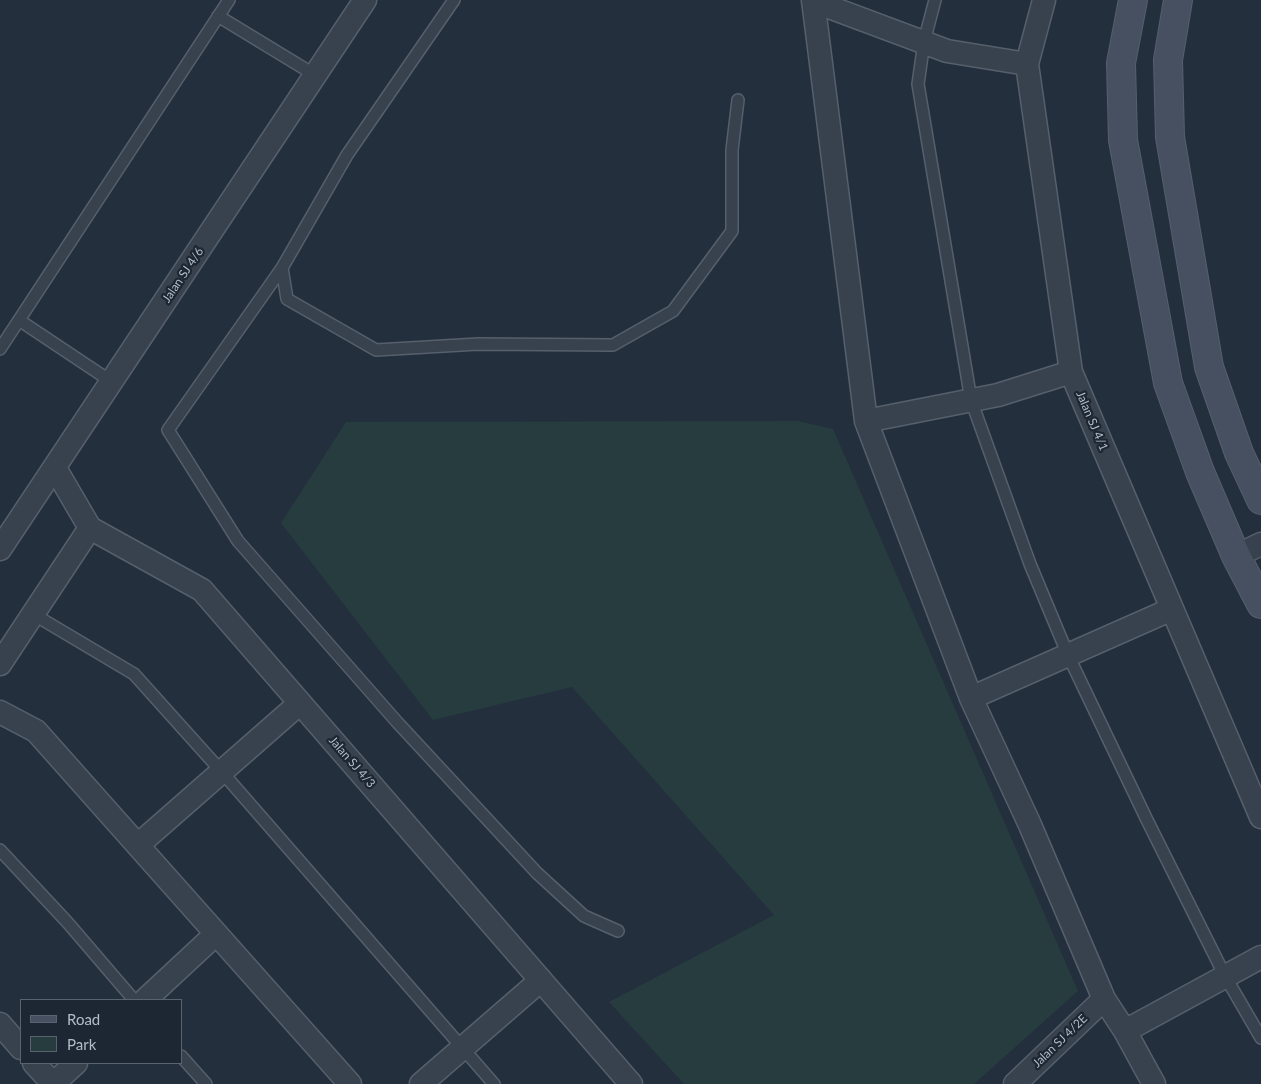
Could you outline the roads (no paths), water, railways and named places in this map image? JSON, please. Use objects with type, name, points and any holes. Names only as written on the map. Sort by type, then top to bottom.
[{"type":"street","name":"Jalan SJ 4/6","points":[[0,549],[365,0]]},
{"type":"street","points":[[1027,64],[947,51],[813,0],[866,421],[971,698],[1030,825],[1104,998],[1125,1031],[1154,1084]]},
{"type":"street","name":"Jalan SJ 4/1","points":[[1044,0],[1027,64],[1071,372],[1261,817]]},
{"type":"street","points":[[1133,0],[1121,63],[1123,140],[1168,383],[1200,472],[1236,556],[1261,604]]},
{"type":"street","points":[[1178,0],[1168,60],[1170,137],[1173,156],[1209,367],[1239,453],[1261,500]]},
{"type":"street","points":[[866,421],[998,395],[1071,372]]},
{"type":"street","points":[[0,664],[90,528],[55,468]]},
{"type":"street","name":"Jalan SJ 4/3","points":[[90,528],[202,590],[631,1084]]},
{"type":"street","points":[[1236,556],[1261,544]]},
{"type":"street","points":[[971,698],[1172,609]]},
{"type":"street","points":[[138,845],[300,702]]},
{"type":"street","points":[[0,712],[36,731],[350,1084]]},
{"type":"street","points":[[146,999],[216,934]]},
{"type":"street","points":[[1125,1031],[1261,957]]},
{"type":"street","points":[[421,1084],[541,980]]},
{"type":"street","name":"Jalan SJ 4/2E","points":[[1016,1084],[1104,998]]},
{"type":"street","points":[[0,1024],[20,1047]]},
{"type":"street","points":[[35,1064],[53,1084],[75,1064]]},
{"type":"lane","points":[[0,349],[228,0]]},
{"type":"lane","points":[[454,0],[347,155],[282,268],[168,430],[238,541],[397,722],[537,873],[584,916],[618,932]]},
{"type":"lane","points":[[935,0],[924,42],[918,84],[971,400],[1030,564],[1068,655],[1146,818],[1225,976],[1261,1038]]},
{"type":"lane","points":[[218,16],[315,75]]},
{"type":"lane","points":[[282,268],[287,299],[376,350],[478,344],[613,345],[673,311],[732,231],[732,150],[738,100]]},
{"type":"lane","points":[[19,320],[112,382]]},
{"type":"lane","points":[[33,614],[134,674],[494,1084]]},
{"type":"lane","points":[[0,850],[68,923],[133,999]]},
{"type":"lane","points":[[182,1057],[206,1084]]}]
